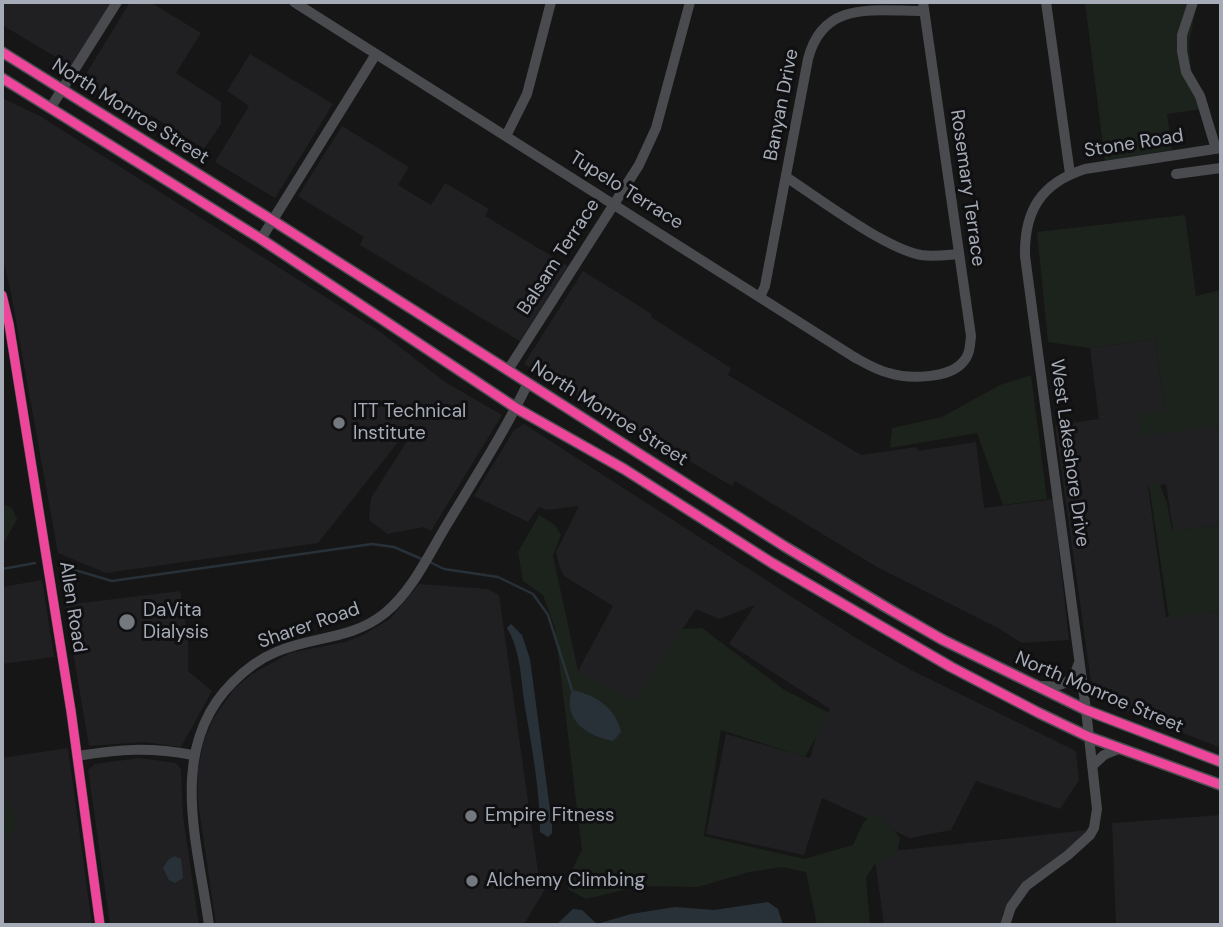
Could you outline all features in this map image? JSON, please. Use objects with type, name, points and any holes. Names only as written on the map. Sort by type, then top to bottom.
[{"type":"main road","name":"North Monroe Street","points":[[2,52],[272,220],[784,546],[943,640],[1086,710],[1221,762]]},
{"type":"main road","name":"North Monroe Street","points":[[5,81],[261,239],[516,408],[663,494],[787,572],[931,655],[1039,713],[1089,737],[1221,785]]},
{"type":"main road","points":[[153,171],[164,153]]},
{"type":"main road","points":[[400,331],[412,310]]},
{"type":"main road","points":[[644,483],[656,465]]},
{"type":"main road","points":[[663,494],[677,478]]},
{"type":"main road","points":[[772,563],[784,546]]},
{"type":"main road","points":[[787,572],[797,554]]},
{"type":"main road","points":[[931,655],[943,640]]},
{"type":"street","points":[[51,107],[117,2]]},
{"type":"street","name":"Tupelo Terrace","points":[[294,2],[853,357],[898,375],[916,376],[950,371]]},
{"type":"street","points":[[506,136],[527,94],[551,2]]},
{"type":"street","name":"Balsam Terrace","points":[[508,370],[639,165],[656,128],[690,2]]},
{"type":"street","points":[[1046,2],[1070,174]]},
{"type":"street","points":[[1193,2],[1182,35],[1182,51],[1186,72],[1200,96],[1219,148]]},
{"type":"street","name":"Banyan Drive","points":[[760,297],[765,286],[808,59],[818,31],[831,18],[849,12],[923,6]]},
{"type":"street","name":"Rosemary Terrace","points":[[923,6],[971,336],[968,355],[963,363],[950,371]]},
{"type":"street","points":[[261,239],[376,54]]},
{"type":"street","name":"Stone Road","points":[[1055,183],[1084,169],[1219,148]]},
{"type":"street","points":[[1176,174],[1221,168]]},
{"type":"street","points":[[786,177],[869,231],[908,251],[936,257],[959,254]]},
{"type":"street","name":"West Lakeshore Drive","points":[[1005,925],[1011,907],[1026,886],[1084,843],[1094,828],[1097,809],[1025,256],[1030,216],[1042,195],[1055,183]]},
{"type":"street","name":"Allen Road","points":[[2,295],[77,757],[100,925]]},
{"type":"street","name":"Sharer Road","points":[[209,925],[190,786],[193,755],[200,732],[216,702],[244,671],[257,661],[287,647],[360,629],[389,609],[413,579],[435,544],[516,408],[528,383]]},
{"type":"street","points":[[1031,684],[1051,687],[1065,684],[1073,677],[1079,661]]},
{"type":"street","points":[[77,757],[134,748],[193,755]]},
{"type":"street","points":[[1092,766],[1104,755],[1121,748]]},
{"type":"shaded area","points":[[2,2],[117,2],[76,69],[2,25]]},
{"type":"shaded area","points":[[130,2],[150,2],[201,33],[176,73],[221,102],[221,124],[204,149],[151,115],[148,119],[83,79]]},
{"type":"shaded area","points":[[1085,2],[1197,2],[1189,44],[1190,62],[1193,78],[1204,93],[1209,108],[1167,114],[1172,150],[1105,161]]},
{"type":"shaded area","points":[[250,54],[333,104],[275,198],[215,162],[249,106],[227,91]]},
{"type":"shaded area","points":[[2,98],[40,116],[324,296],[379,331],[445,382],[502,415],[431,531],[424,527],[387,534],[369,520],[371,498],[414,430],[410,427],[318,543],[106,573],[58,553],[2,257]]},
{"type":"shaded area","points":[[342,126],[409,167],[398,185],[431,205],[445,183],[489,209],[485,216],[568,266],[520,341],[360,245],[364,237],[298,196]]},
{"type":"shaded area","points":[[1185,215],[1196,296],[1221,290],[1221,425],[1141,436],[1138,414],[1165,410],[1155,339],[1090,348],[1048,342],[1037,232]]},
{"type":"shaded area","points":[[583,271],[731,368],[728,375],[861,455],[917,447],[918,451],[976,442],[984,508],[1053,499],[1069,640],[1022,643],[998,628],[877,567],[735,481],[732,486],[524,364]]},
{"type":"shaded area","points":[[1155,339],[1165,410],[1141,435],[1221,425],[1221,525],[1173,531],[1166,484],[1148,487],[1166,617],[1221,611],[1221,748],[1098,699],[1092,688],[1055,425],[1099,419],[1090,348]]},
{"type":"shaded area","points":[[1031,375],[1047,499],[1003,505],[977,433],[890,448],[892,428],[942,417],[1000,385]]},
{"type":"shaded area","points":[[524,424],[856,638],[911,670],[1076,751],[1079,780],[1060,809],[976,781],[951,830],[910,838],[822,798],[804,855],[706,834],[726,734],[810,758],[818,730],[830,709],[729,644],[755,605],[719,619],[696,609],[634,702],[578,671],[613,606],[564,576],[559,565],[556,552],[579,506],[546,510],[539,507],[528,522],[474,496],[514,430]]},
{"type":"shaded area","points":[[1159,483],[1167,503],[1172,531],[1221,525],[1221,611],[1169,618],[1149,485]]},
{"type":"shaded area","points":[[2,504],[12,508],[17,519],[2,546]]},
{"type":"shaded area","points":[[539,515],[555,525],[561,535],[553,556],[578,671],[634,701],[682,629],[702,628],[783,689],[829,713],[805,757],[721,730],[704,836],[804,859],[853,845],[862,825],[872,813],[889,825],[900,838],[897,853],[876,862],[866,878],[870,925],[817,925],[806,872],[782,867],[749,872],[698,887],[640,886],[586,899],[569,890],[567,880],[582,850],[555,628],[543,595],[523,581],[518,552]]},
{"type":"shaded area","points":[[42,580],[54,657],[2,664],[2,587]]},
{"type":"shaded area","points":[[419,584],[488,589],[499,595],[538,872],[547,886],[522,925],[216,925],[198,802],[197,772],[204,740],[213,719],[234,689],[252,674],[290,653],[345,642],[363,635],[390,619]]},
{"type":"shaded area","points":[[180,591],[188,639],[188,671],[212,691],[181,747],[144,742],[89,746],[65,605]]},
{"type":"shaded area","points":[[511,624],[522,635],[530,659],[552,825],[552,833],[548,837],[540,832],[537,785],[520,666],[507,628]]},
{"type":"shaded area","points":[[572,690],[597,699],[610,709],[621,732],[613,741],[594,735],[579,725],[571,710]]},
{"type":"shaded area","points":[[68,748],[92,925],[2,925],[2,758]]},
{"type":"shaded area","points":[[139,758],[176,763],[181,769],[183,816],[199,925],[110,925],[88,770],[95,764]]},
{"type":"shaded area","points":[[2,800],[6,800],[11,806],[18,822],[13,832],[2,842]]},
{"type":"shaded area","points":[[1221,815],[1221,925],[1116,925],[1112,823]]},
{"type":"shaded area","points":[[1088,830],[1020,885],[1002,915],[1000,925],[884,925],[874,853]]},
{"type":"shaded area","points":[[174,856],[181,859],[183,878],[175,883],[169,880],[163,868]]},
{"type":"shaded area","points":[[768,902],[778,909],[783,925],[556,925],[573,909],[582,910],[597,924],[631,914],[675,907],[714,910]]},
{"type":"waterway","points":[[68,568],[112,581],[372,544],[394,547],[424,560]]},
{"type":"waterway","points":[[430,562],[444,569],[498,577],[533,594],[548,615],[572,690]]},
{"type":"waterway","points":[[2,569],[35,563]]},
{"type":"cycle path","points":[[2,52],[272,220],[784,546],[889,609],[943,640],[1086,710],[1221,762]]},
{"type":"cycle path","points":[[2,78],[261,239],[516,408],[624,469],[772,563],[951,667],[1089,737],[1221,785]]},
{"type":"cycle path","points":[[2,295],[9,324],[71,711],[100,925]]},
{"type":"place","name":"ITT Technical Institute","points":[[339,423]]},
{"type":"place","name":"DaVita Dialysis","points":[[127,622]]},
{"type":"place","name":"Empire Fitness","points":[[471,816]]},
{"type":"place","name":"Alchemy Climbing","points":[[472,881]]}]
